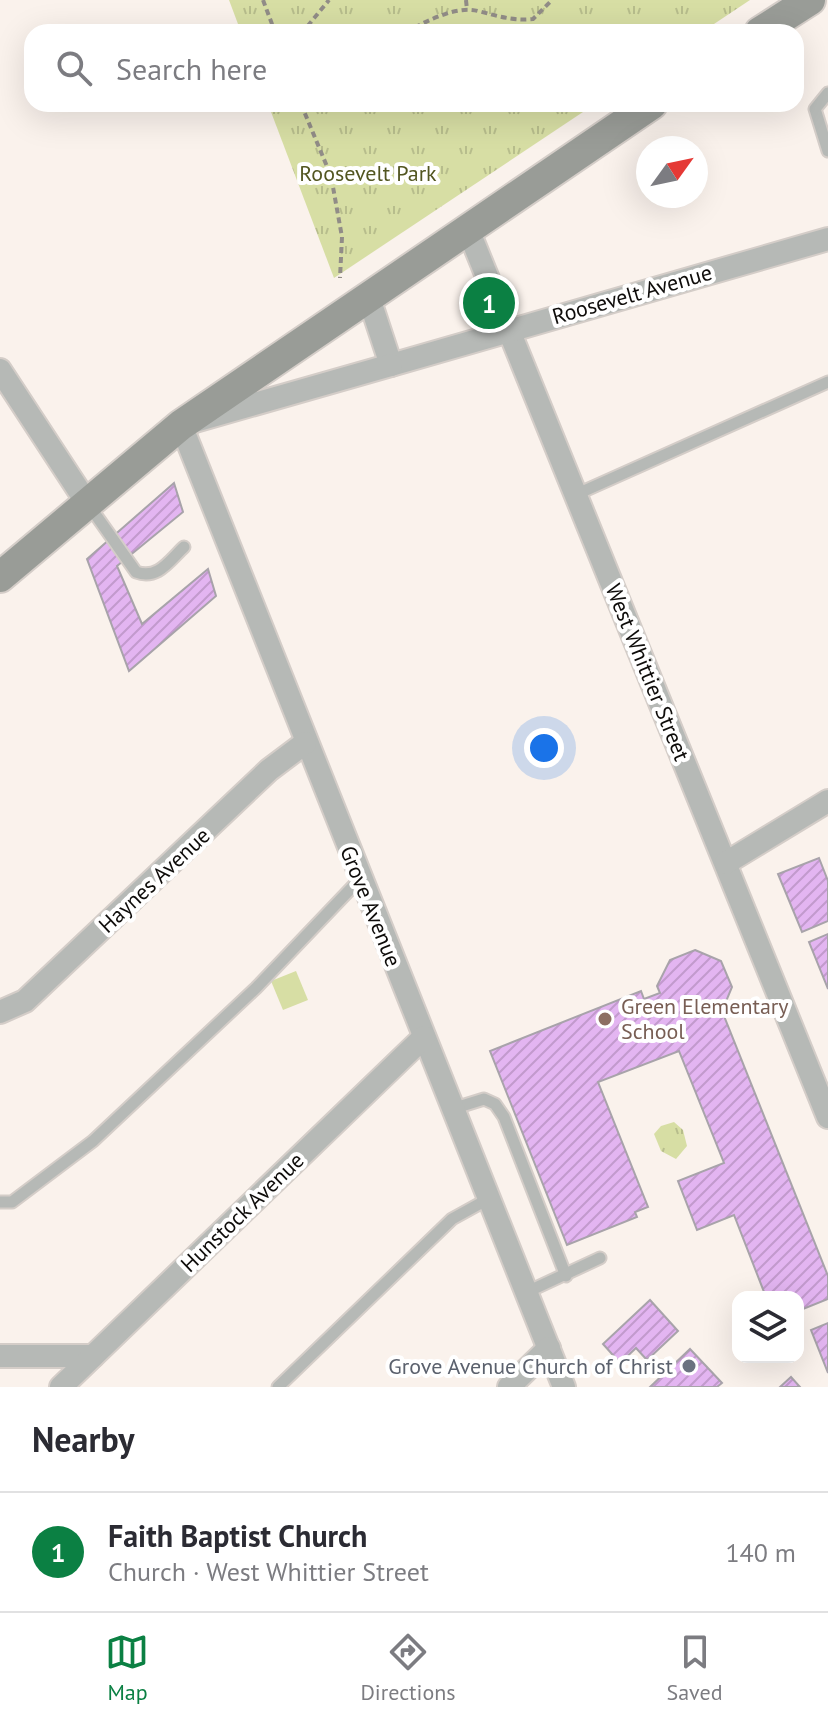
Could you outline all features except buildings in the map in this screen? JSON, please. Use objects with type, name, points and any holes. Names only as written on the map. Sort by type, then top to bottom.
[{"type":"main road","points":[[772,24],[810,0]]},
{"type":"main road","name":"Roosevelt Avenue","points":[[2,570],[181,425],[467,227],[640,112]]},
{"type":"street","name":"West Whittier Street","points":[[467,227],[828,1117]]},
{"type":"street","name":"Roosevelt Avenue","points":[[181,425],[828,239]]},
{"type":"street","points":[[368,295],[391,365]]},
{"type":"street","points":[[0,370],[87,503]]},
{"type":"street","name":"Grove Avenue","points":[[181,425],[305,743],[564,1387]]},
{"type":"street","name":"Haynes Avenue","points":[[0,1012],[25,1001],[269,770],[305,743]]},
{"type":"street","points":[[726,863],[828,801]]},
{"type":"street","name":"Hunstock Avenue","points":[[61,1387],[424,1037]]},
{"type":"street","points":[[509,1387],[549,1348]]},
{"type":"street","points":[[0,1356],[93,1356]]},
{"type":"lane","points":[[828,93],[815,109],[828,151]]},
{"type":"lane","points":[[575,495],[828,382]]},
{"type":"lane","points":[[87,503],[136,572],[145,575],[157,573],[184,547]]},
{"type":"lane","points":[[0,1202],[12,1202],[93,1141],[256,988],[360,879]]},
{"type":"lane","points":[[452,1109],[484,1099],[495,1104],[504,1117],[566,1276]]},
{"type":"lane","points":[[278,1387],[452,1219],[490,1198]]},
{"type":"lane","points":[[527,1292],[600,1258]]},
{"type":"path","points":[[263,0],[272,24]]},
{"type":"path","points":[[309,24],[329,0]]},
{"type":"path","points":[[466,0],[467,10]]},
{"type":"path","points":[[422,24],[467,10],[477,10],[494,18],[533,19],[552,0]]},
{"type":"path","points":[[304,112],[331,176],[342,237],[340,278]]},
{"type":"green space","points":[[229,0],[750,0],[714,24],[238,24]]},
{"type":"green space","name":"Roosevelt Park","points":[[271,112],[583,112],[334,278]]},
{"type":"green space","points":[[296,971],[308,1000],[283,1010],[271,981]]},
{"type":"green space","points":[[674,1122],[683,1130],[687,1146],[676,1159],[661,1151],[654,1134],[661,1126]]},
{"type":"place","name":"Faith Baptist Church","points":[[489,303]]},
{"type":"place","name":"Green Elementary School","points":[[605,1019]]},
{"type":"place","name":"Grove Avenue Church of Christ","points":[[689,1366]]}]
